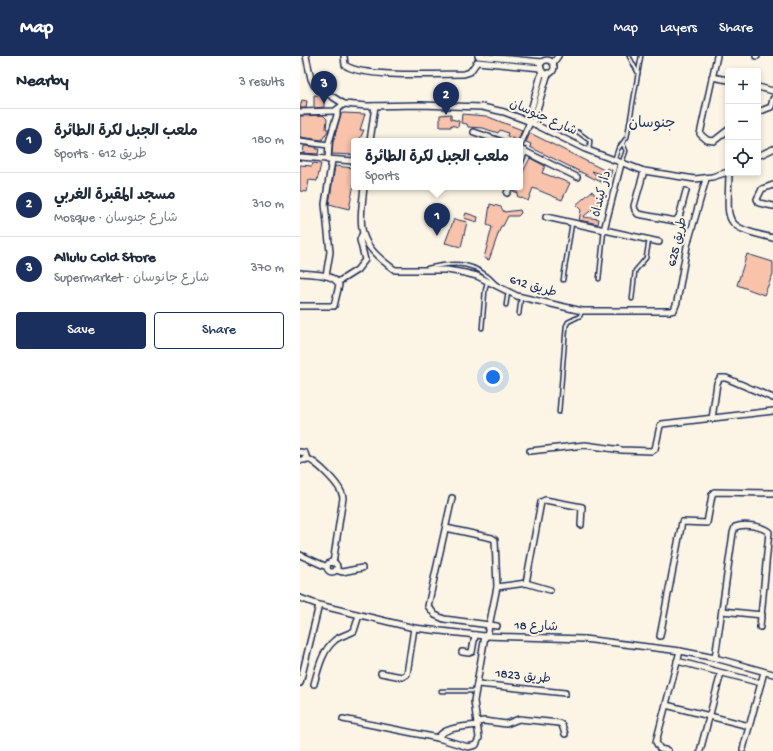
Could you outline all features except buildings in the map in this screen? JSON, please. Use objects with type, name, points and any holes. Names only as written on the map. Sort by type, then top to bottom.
[{"type":"street","points":[[300,112],[337,111],[344,104],[314,85],[311,79],[306,56]]},
{"type":"street","points":[[344,56],[345,65],[350,69],[381,73],[464,74],[470,72],[477,62],[478,56],[542,62],[548,60],[553,63]]},
{"type":"street","points":[[523,138],[548,73],[554,69],[553,63],[558,56]]},
{"type":"street","points":[[717,56],[700,134],[707,140],[714,141],[725,132]]},
{"type":"street","points":[[477,62],[542,70],[548,73]]},
{"type":"street","points":[[530,122],[542,70],[542,62]]},
{"type":"street","points":[[712,77],[725,79]]},
{"type":"street","points":[[761,88],[773,91]]},
{"type":"street","points":[[761,111],[771,106],[773,99]]},
{"type":"street","name":"شارع جنوسان","points":[[344,104],[375,106],[420,104],[474,106],[497,110],[530,122],[589,151],[621,164],[644,171],[690,179],[706,179],[725,173]]},
{"type":"street","points":[[370,138],[375,106]]},
{"type":"street","points":[[326,276],[330,260],[330,247],[325,207],[330,160],[328,145],[338,115],[337,111]]},
{"type":"street","points":[[474,132],[491,138]]},
{"type":"street","points":[[300,141],[328,145]]},
{"type":"street","points":[[761,155],[773,149]]},
{"type":"street","points":[[523,150],[577,177]]},
{"type":"street","points":[[300,157],[351,161]]},
{"type":"street","name":"دار كينداه","points":[[604,230],[621,164]]},
{"type":"street","points":[[644,171],[634,206],[638,214],[675,221],[678,219],[686,190]]},
{"type":"street","points":[[729,176],[728,210],[731,221],[739,229],[773,238]]},
{"type":"street","name":"طريق 625","points":[[674,310],[678,302],[687,246],[706,179]]},
{"type":"street","points":[[773,185],[762,189],[757,199],[759,203],[773,206]]},
{"type":"street","points":[[338,282],[357,270],[365,260],[360,240],[362,235],[360,220],[364,190]]},
{"type":"street","points":[[546,217],[659,242]]},
{"type":"street","name":"طريق 612","points":[[362,235],[372,249],[395,270],[459,272],[471,274],[521,297],[582,311],[674,310]]},
{"type":"street","points":[[300,274],[326,276],[338,282]]},
{"type":"street","points":[[300,306],[334,306],[336,302],[338,282]]},
{"type":"street","points":[[712,419],[717,383],[720,378],[726,378],[773,398]]},
{"type":"street","points":[[530,451],[585,445],[622,450],[652,451],[655,449],[661,425],[773,411]]},
{"type":"street","points":[[300,452],[305,453],[306,458],[313,462],[337,484],[343,495],[333,563],[336,566],[336,570]]},
{"type":"street","points":[[300,460],[306,458]]},
{"type":"street","points":[[660,636],[682,522],[707,523],[712,495],[714,492],[773,492]]},
{"type":"street","points":[[452,498],[428,606],[435,615],[444,619],[497,626]]},
{"type":"street","points":[[526,582],[541,502],[545,500],[582,507],[581,525]]},
{"type":"street","points":[[715,658],[733,533],[735,527],[740,525],[764,528],[769,532],[760,627]]},
{"type":"street","points":[[343,719],[438,738],[471,748],[476,745],[479,740],[474,706],[486,636],[497,587],[495,540],[492,538],[446,528]]},
{"type":"street","points":[[300,555],[327,567],[331,572],[336,570],[342,572],[362,568]]},
{"type":"street","points":[[327,567],[329,563],[333,563]]},
{"type":"street","points":[[497,587],[526,582],[550,590]]},
{"type":"street","name":"شارع 18","points":[[300,598],[319,605],[414,628],[486,636],[584,639],[680,651],[715,658],[773,674]]},
{"type":"street","points":[[300,683],[319,605]]},
{"type":"street","points":[[722,611],[762,615]]},
{"type":"street","points":[[314,684],[328,648],[339,638],[354,631],[359,615]]},
{"type":"street","points":[[381,673],[402,677],[408,674],[414,628]]},
{"type":"street","points":[[462,652],[472,652],[475,635]]},
{"type":"street","points":[[668,751],[660,748],[656,742],[680,651]]},
{"type":"street","points":[[677,661],[761,683]]},
{"type":"street","points":[[743,749],[764,672]]},
{"type":"street","points":[[700,751],[721,673]]},
{"type":"street","name":"طريق 1823","points":[[478,684],[565,693]]},
{"type":"street","points":[[666,705],[749,726]]},
{"type":"street","points":[[438,738],[440,734],[445,731],[484,721],[508,724],[519,719],[559,723],[563,726],[565,734]]},
{"type":"lane","points":[[629,56],[638,73]]},
{"type":"lane","points":[[614,161],[618,149],[627,137],[641,56]]},
{"type":"lane","points":[[578,132],[590,141],[589,151]]},
{"type":"lane","points":[[621,164],[626,151],[623,144]]},
{"type":"lane","points":[[563,280],[572,223]]},
{"type":"lane","points":[[599,278],[604,230]]},
{"type":"lane","points":[[632,298],[635,272],[646,258],[649,240]]},
{"type":"lane","points":[[416,271],[441,265],[465,265],[479,269],[501,289]]},
{"type":"lane","points":[[482,328],[485,291],[488,282]]},
{"type":"lane","points":[[506,305],[508,292]]},
{"type":"lane","points":[[519,314],[521,297]]},
{"type":"lane","points":[[559,412],[566,326],[568,322],[580,316],[582,311]]},
{"type":"lane","points":[[441,691],[476,691]]},
{"type":"place","name":"Allulu Cold Store","points":[[324,104]]},
{"type":"place","name":"مسجد المقبرة الغربي","points":[[446,115]]},
{"type":"place","name":"ملعب الجبل لكرة الطائرة","points":[[437,236]]},
{"type":"district","name":"جنوسان","points":[[652,124]]}]
